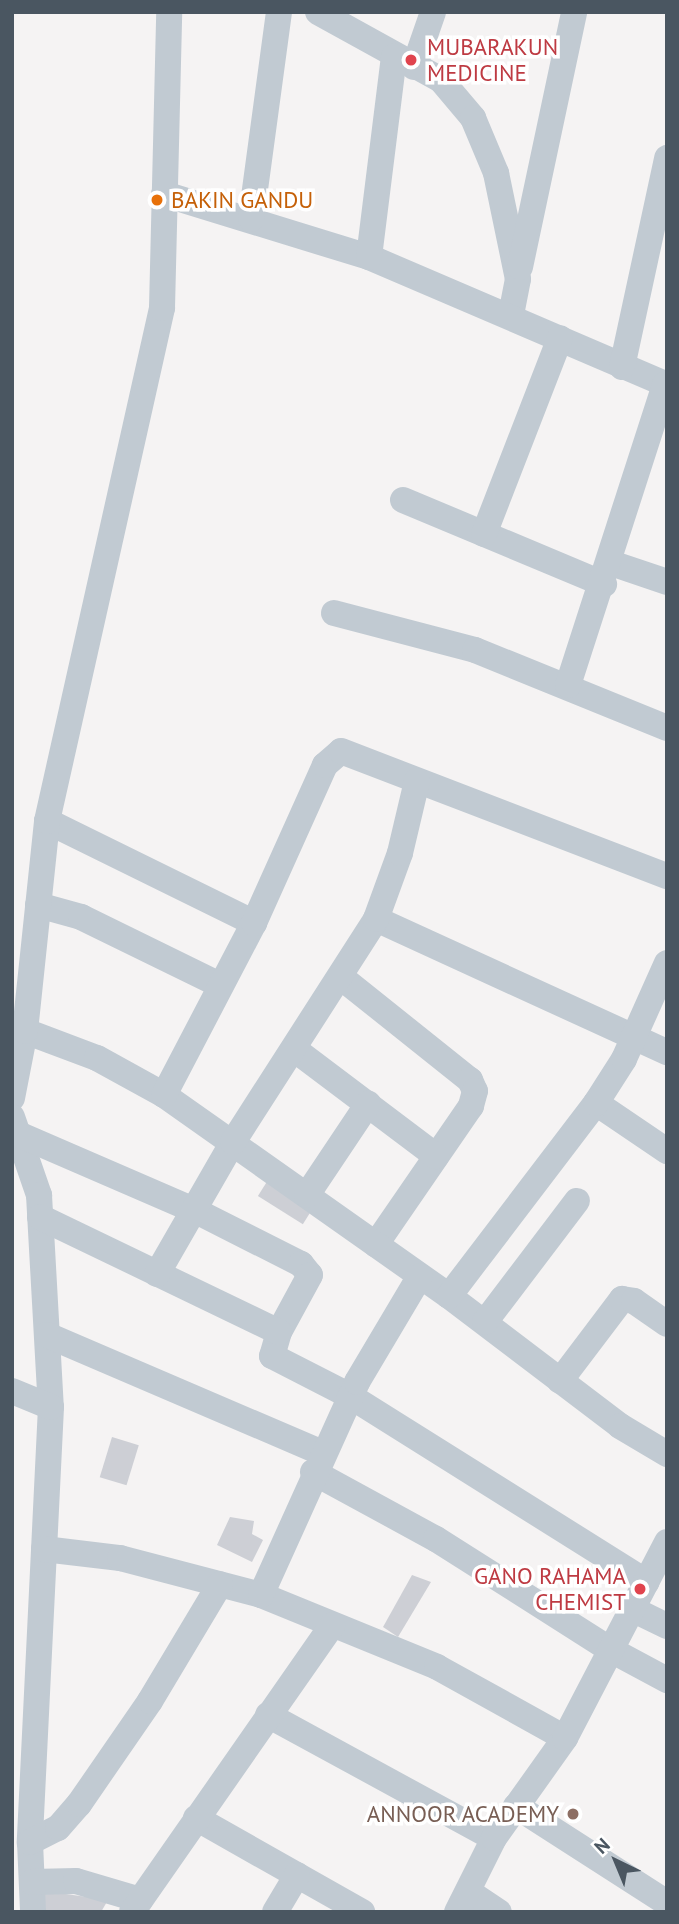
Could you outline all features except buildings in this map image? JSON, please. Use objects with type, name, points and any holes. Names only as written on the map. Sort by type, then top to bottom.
[{"type":"street","points":[[12,1098],[24,1031],[47,821],[162,308],[169,12]]},
{"type":"street","points":[[251,219],[279,12]]},
{"type":"street","points":[[318,12],[404,62],[441,80],[473,118],[496,173],[518,279]]},
{"type":"street","points":[[369,257],[404,62],[433,12]]},
{"type":"street","points":[[510,315],[575,12]]},
{"type":"street","points":[[622,367],[667,158]]},
{"type":"street","points":[[164,194],[369,257],[510,315],[622,367],[666,384],[607,573],[568,685]]},
{"type":"street","points":[[484,534],[559,338]]},
{"type":"street","points":[[403,500],[484,534],[607,573],[667,582]]},
{"type":"street","points":[[334,613],[475,650],[568,685],[667,728]]},
{"type":"street","points":[[164,1095],[254,923],[332,757],[341,751],[667,876]]},
{"type":"street","points":[[157,1274],[233,1142],[342,978],[376,919],[400,853],[417,781]]},
{"type":"street","points":[[47,821],[254,923]]},
{"type":"street","points":[[38,905],[81,917],[220,985]]},
{"type":"street","points":[[376,919],[667,1052]]},
{"type":"street","points":[[449,1296],[596,1103],[633,1038],[667,963]]},
{"type":"street","points":[[342,978],[470,1080],[475,1091],[471,1106],[376,1244]]},
{"type":"street","points":[[24,1031],[97,1058],[164,1095],[485,1322],[620,1426],[667,1454]]},
{"type":"street","points":[[294,1049],[436,1156]]},
{"type":"street","points":[[596,1103],[667,1151]]},
{"type":"street","points":[[307,1195],[368,1104]]},
{"type":"street","points":[[15,1126],[194,1210],[305,1268],[310,1275],[270,1351],[279,1362],[350,1396],[646,1582]]},
{"type":"street","points":[[15,1126],[39,1195],[51,1407],[27,1896],[76,1881],[136,1906],[332,1625]]},
{"type":"street","points":[[485,1322],[578,1201]]},
{"type":"street","points":[[40,1217],[279,1332]]},
{"type":"street","points":[[261,1595],[317,1462],[350,1396],[420,1276]]},
{"type":"street","points":[[561,1381],[622,1299],[634,1301],[667,1324]]},
{"type":"street","points":[[47,1335],[317,1462],[611,1650],[667,1680]]},
{"type":"street","points":[[12,1391],[51,1407]]},
{"type":"street","points":[[499,1912],[463,1902],[494,1838],[565,1738],[667,1542]]},
{"type":"street","points":[[44,1549],[120,1558],[261,1595],[437,1667],[565,1738]]},
{"type":"street","points":[[30,1842],[58,1828],[79,1804],[150,1702],[220,1584]]},
{"type":"street","points":[[632,1609],[667,1626]]},
{"type":"street","points":[[268,1715],[494,1838]]},
{"type":"street","points":[[516,1806],[667,1903]]},
{"type":"street","points":[[196,1818],[362,1912]]},
{"type":"street","points":[[275,1912],[297,1875]]},
{"type":"place","name":"MUBARAKUN MEDICINE","points":[[411,60]]},
{"type":"place","name":"BAKIN GANDU","points":[[157,200]]},
{"type":"place","name":"GANO RAHAMA CHEMIST","points":[[640,1589]]},
{"type":"place","name":"ANNOOR ACADEMY","points":[[573,1814]]}]
